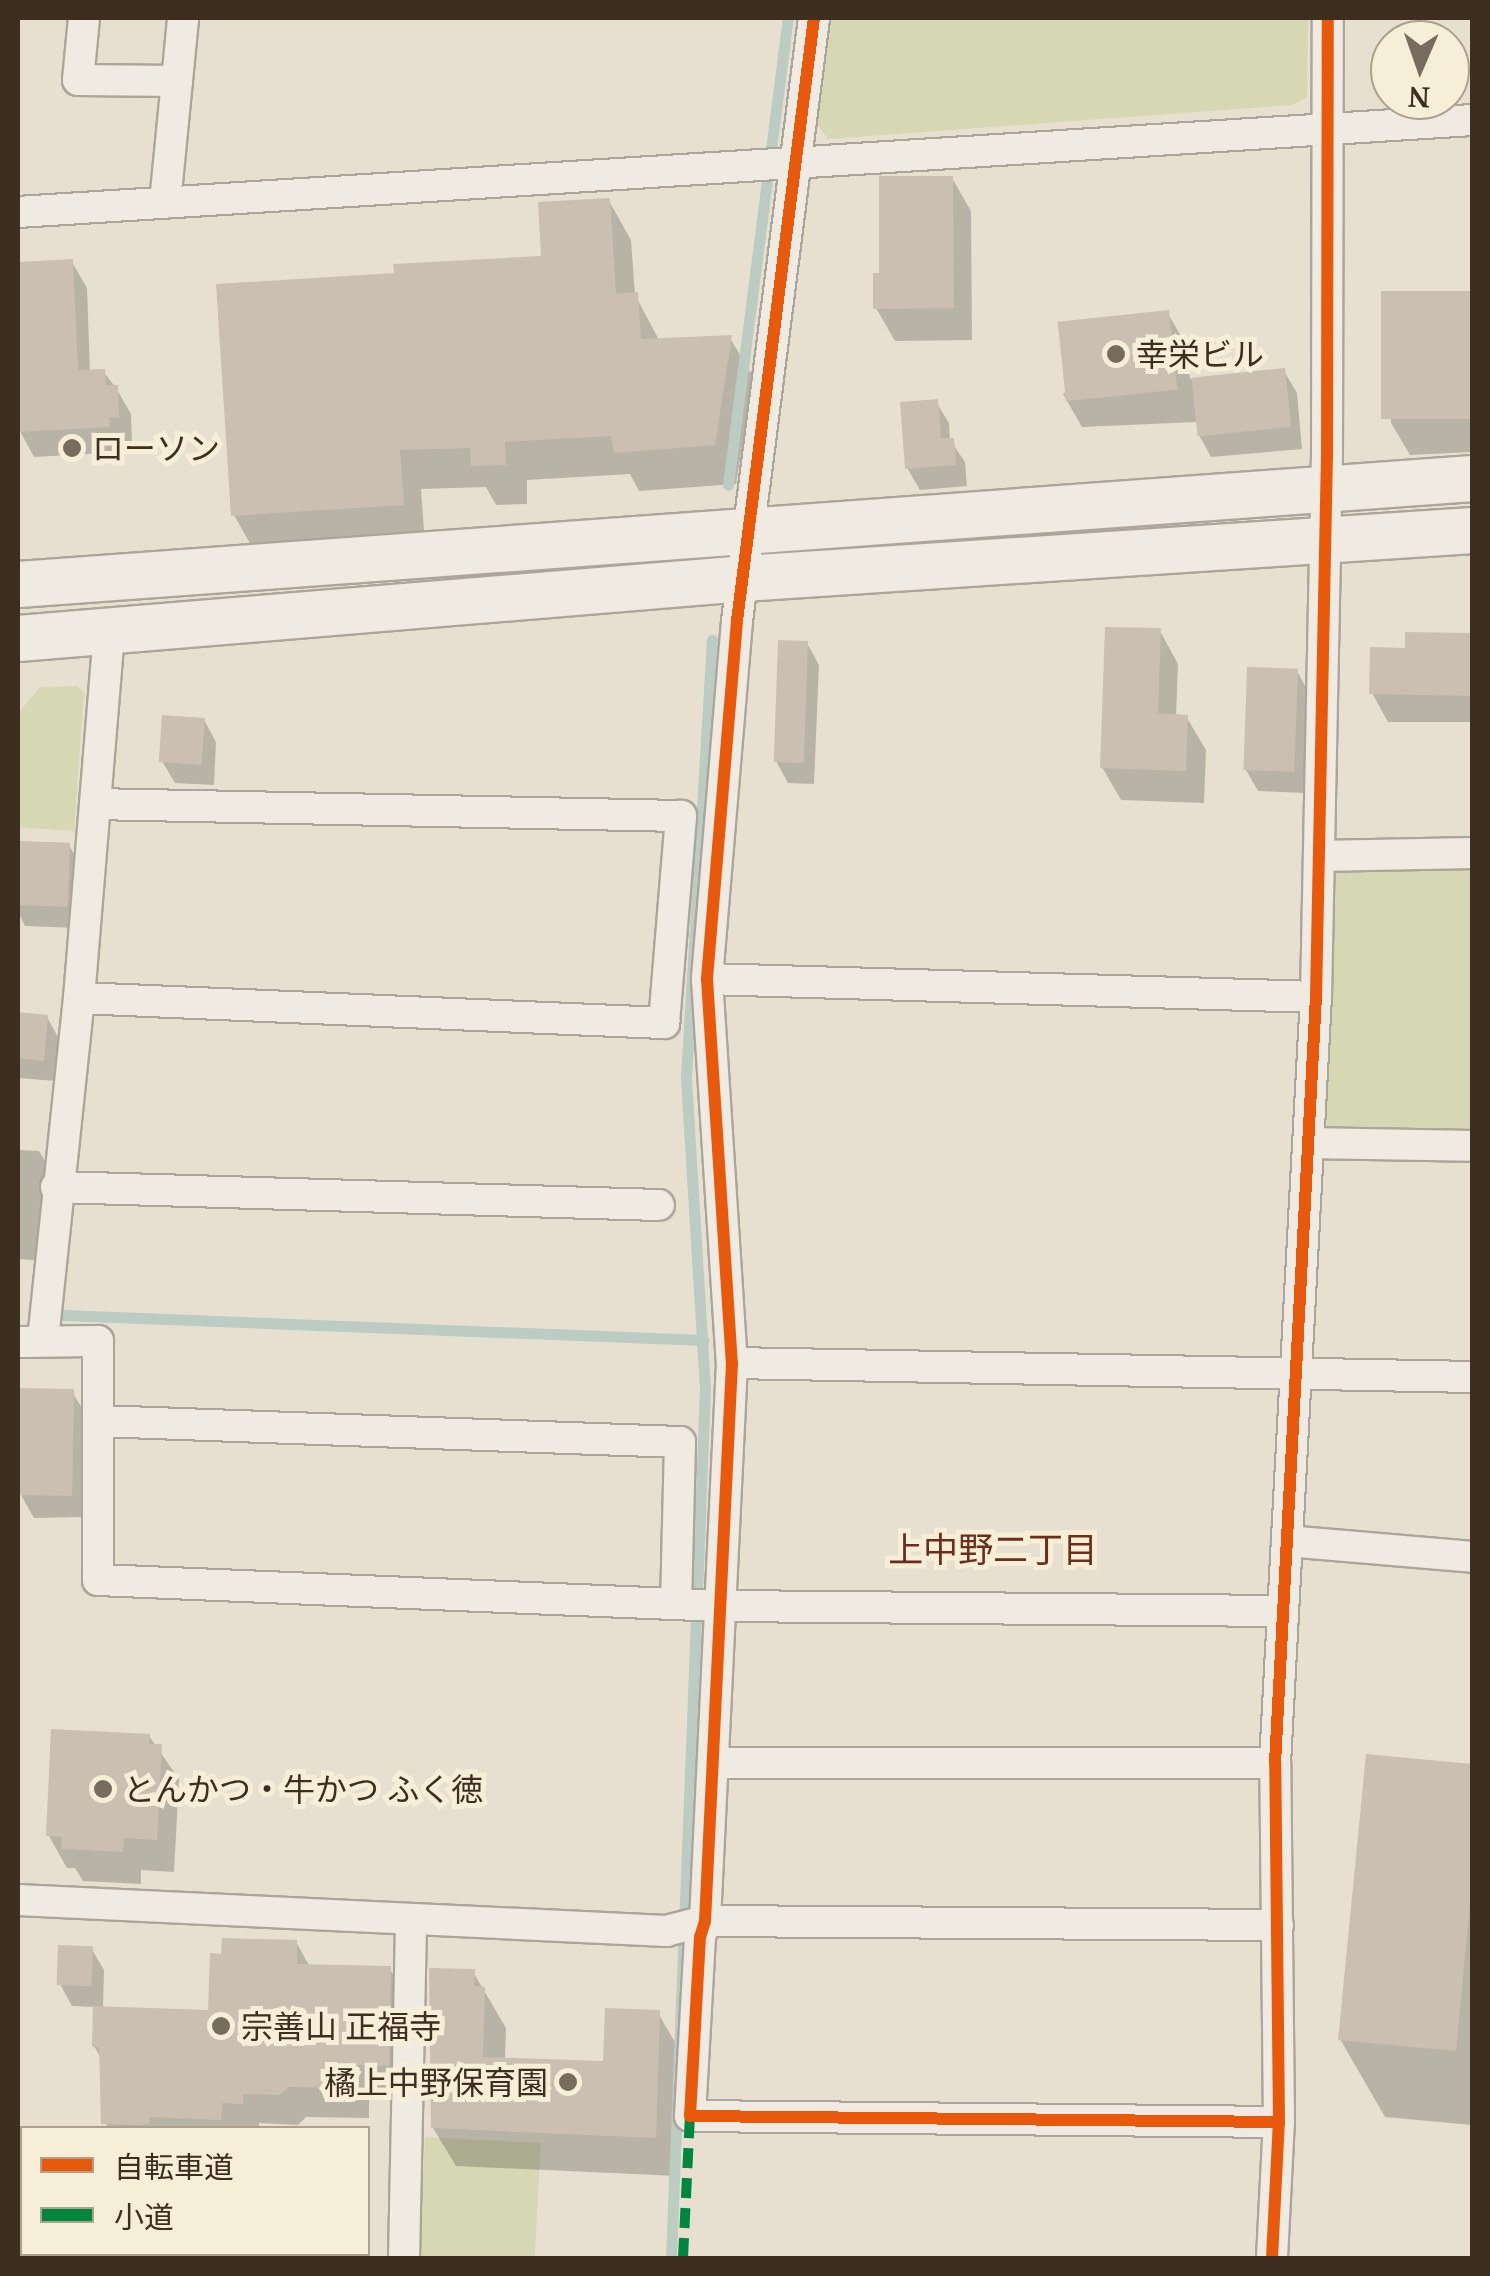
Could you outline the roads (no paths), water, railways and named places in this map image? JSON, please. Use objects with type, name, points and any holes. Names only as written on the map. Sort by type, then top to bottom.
[{"type":"street","points":[[84,18],[78,80],[176,81]]},
{"type":"street","points":[[165,202],[183,18]]},
{"type":"street","points":[[699,1605],[732,1363],[707,979],[750,530],[778,164],[814,18]]},
{"type":"street","points":[[1272,2258],[1279,2122],[1275,1763],[1280,1611],[1316,998],[1326,490],[1328,18]]},
{"type":"street","points":[[18,212],[1472,120]]},
{"type":"street","points":[[18,584],[1472,478]]},
{"type":"street","points":[[18,638],[109,634],[744,578],[1472,530]]},
{"type":"street","points":[[109,634],[79,998],[56,1187],[30,1341],[98,1341],[98,1580],[699,1605],[1280,1611]]},
{"type":"street","points":[[79,998],[664,1023],[680,816],[95,804]]},
{"type":"street","points":[[1318,856],[1472,853]]},
{"type":"street","points":[[707,979],[1316,998]]},
{"type":"street","points":[[1308,1144],[1472,1146]]},
{"type":"street","points":[[56,1187],[659,1205]]},
{"type":"street","points":[[732,1363],[1472,1377]]},
{"type":"street","points":[[98,1421],[680,1442],[714,1763],[690,2116],[1279,2122]]},
{"type":"street","points":[[1286,1540],[1472,1557]]},
{"type":"street","points":[[714,1763],[1275,1763]]},
{"type":"street","points":[[18,1900],[666,1931],[701,1922],[1278,1924]]},
{"type":"street","points":[[404,2258],[411,1920]]},
{"type":"waterway","points":[[728,485],[788,18]]},
{"type":"waterway","points":[[671,2258],[705,1389],[686,1077],[712,640]]},
{"type":"waterway","points":[[64,1315],[704,1340]]},
{"type":"place","name":"幸栄ビル","points":[[1116,354]]},
{"type":"place","name":"ローソン","points":[[72,448]]},
{"type":"place","name":"とんかつ・牛かつ ふく徳","points":[[103,1789]]},
{"type":"place","name":"宗善山 正福寺","points":[[221,2026]]},
{"type":"place","name":"橘上中野保育園","points":[[568,2082]]},
{"type":"district","name":"上中野二丁目","points":[[993,1549]]}]
